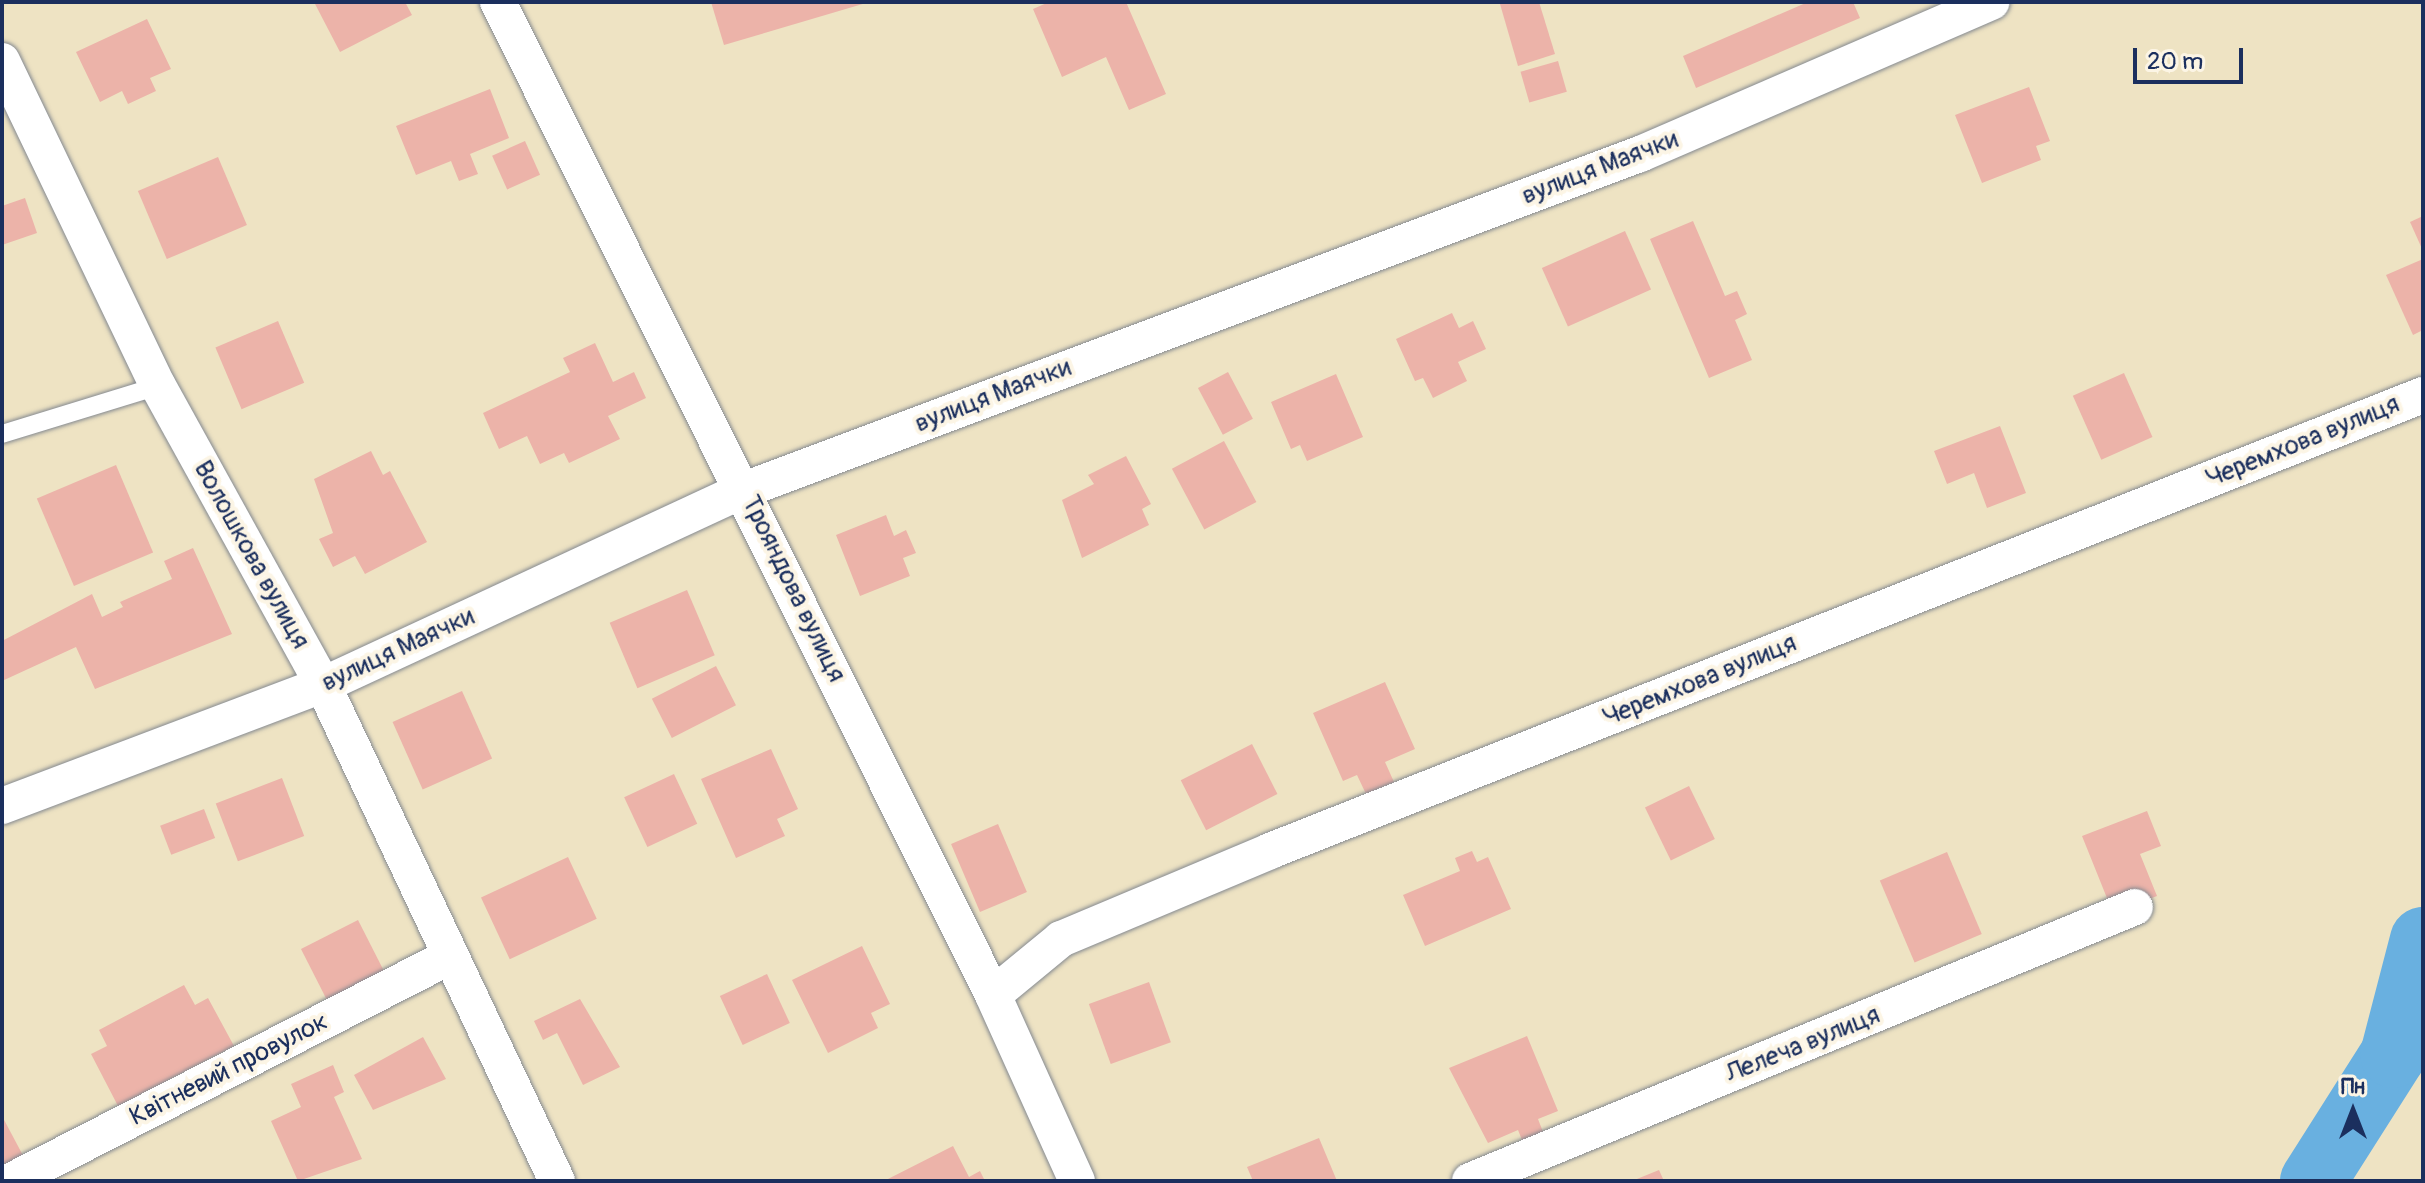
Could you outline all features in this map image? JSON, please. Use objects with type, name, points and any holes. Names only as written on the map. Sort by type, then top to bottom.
[{"type":"street","name":"Трояндова вулиця","points":[[498,2],[744,490],[993,995],[1077,1181]]},
{"type":"street","name":"вулиця Маячки","points":[[2,806],[323,685],[744,490],[1640,154],[1992,2]]},
{"type":"street","name":"Волошкова вулиця","points":[[2,61],[158,386],[323,685],[446,958],[557,1181]]},
{"type":"street","name":"Черемхова вулиця","points":[[993,995],[1061,939],[1256,856],[2423,395]]},
{"type":"street","name":"Лелеча вулиця","points":[[1470,1181],[2135,907]]},
{"type":"street","name":"Квітневий провулок","points":[[11,1181],[446,958]]},
{"type":"lane","points":[[2,434],[158,386]]},
{"type":"building","points":[[314,2],[405,2],[412,15],[340,52]]},
{"type":"building","points":[[711,2],[866,2],[866,3],[724,45]]},
{"type":"building","points":[[1049,2],[1126,2],[1166,94],[1129,110],[1106,57],[1062,77],[1033,9]]},
{"type":"building","points":[[1539,2],[1555,54],[1518,66],[1500,4]]},
{"type":"building","points":[[1808,2],[1853,2],[1860,18],[1696,88],[1683,56]]},
{"type":"building","points":[[147,19],[171,69],[150,78],[156,91],[128,104],[122,91],[100,102],[76,52]]},
{"type":"building","points":[[1558,61],[1567,92],[1529,103],[1521,72]]},
{"type":"building","points":[[2029,87],[2050,141],[2036,146],[2041,160],[1982,183],[1955,115]]},
{"type":"building","points":[[490,89],[509,138],[470,154],[478,174],[459,181],[451,161],[416,175],[396,126]]},
{"type":"building","points":[[525,141],[540,175],[507,189],[492,156]]},
{"type":"building","points":[[218,157],[247,225],[167,259],[138,191]]},
{"type":"building","points":[[25,198],[37,233],[2,245],[2,206]]},
{"type":"building","points":[[2423,216],[2423,251],[2410,222]]},
{"type":"building","points":[[1693,221],[1725,296],[1737,291],[1747,314],[1735,320],[1752,360],[1709,378],[1650,239]]},
{"type":"building","points":[[1625,231],[1651,289],[1568,326],[1542,268]]},
{"type":"building","points":[[2423,259],[2423,330],[2413,335],[2386,275]]},
{"type":"building","points":[[1452,313],[1459,328],[1473,321],[1486,349],[1458,362],[1467,381],[1433,398],[1423,378],[1415,381],[1396,339]]},
{"type":"building","points":[[278,321],[304,383],[242,409],[215,348]]},
{"type":"building","points":[[595,343],[613,382],[634,372],[646,398],[608,416],[620,439],[569,463],[564,453],[540,464],[527,436],[499,449],[483,413],[570,372],[563,358]]},
{"type":"building","points":[[1228,372],[1253,419],[1223,435],[1198,388]]},
{"type":"building","points":[[2124,373],[2152,437],[2101,460],[2073,396]]},
{"type":"building","points":[[1336,374],[1363,437],[1307,461],[1300,445],[1291,449],[1271,402]]},
{"type":"building","points":[[2000,426],[2026,493],[1987,508],[1974,473],[1947,484],[1934,451]]},
{"type":"building","points":[[1224,441],[1256,502],[1204,530],[1172,469]]},
{"type":"building","points":[[371,451],[383,475],[390,471],[427,542],[365,574],[355,556],[333,567],[319,539],[333,533],[314,479]]},
{"type":"building","points":[[1126,456],[1151,504],[1142,509],[1149,525],[1082,558],[1062,500],[1094,484],[1088,475]]},
{"type":"building","points":[[116,465],[153,552],[74,586],[37,499]]},
{"type":"building","points":[[886,515],[894,536],[906,530],[916,553],[903,558],[910,576],[860,596],[836,535]]},
{"type":"building","points":[[193,548],[232,634],[95,689],[76,647],[2,681],[2,641],[92,594],[102,617],[123,607],[120,602],[172,579],[164,561]]},
{"type":"building","points":[[687,590],[715,655],[637,688],[610,623]]},
{"type":"building","points":[[716,666],[736,705],[672,738],[652,699]]},
{"type":"building","points":[[1385,682],[1415,749],[1385,762],[1394,782],[1366,794],[1357,775],[1343,781],[1313,713]]},
{"type":"building","points":[[462,691],[492,759],[423,790],[393,722]]},
{"type":"building","points":[[1252,744],[1277,794],[1206,830],[1181,780]]},
{"type":"building","points":[[771,749],[798,809],[777,819],[785,836],[736,858],[701,779]]},
{"type":"building","points":[[674,774],[697,824],[647,847],[624,797]]},
{"type":"building","points":[[282,778],[304,836],[238,861],[216,803]]},
{"type":"building","points":[[1689,786],[1715,839],[1671,861],[1645,807]]},
{"type":"building","points":[[204,809],[215,838],[171,855],[160,826]]},
{"type":"building","points":[[2147,811],[2161,846],[2140,854],[2157,896],[2113,913],[2082,836]]},
{"type":"building","points":[[998,824],[1027,892],[980,912],[951,844]]},
{"type":"building","points":[[1472,851],[1477,862],[1488,857],[1511,909],[1425,946],[1403,895],[1460,871],[1455,858]]},
{"type":"building","points":[[1947,852],[1982,934],[1915,962],[1880,881]]},
{"type":"building","points":[[568,857],[597,919],[510,959],[481,898]]},
{"type":"building","points":[[358,920],[384,972],[327,1001],[301,949]]},
{"type":"building","points":[[862,946],[890,1004],[871,1013],[878,1028],[828,1053],[792,980]]},
{"type":"building","points":[[767,974],[790,1023],[743,1045],[720,996]]},
{"type":"building","points":[[1149,982],[1171,1042],[1111,1064],[1089,1004]]},
{"type":"building","points":[[184,985],[195,1005],[208,998],[234,1046],[118,1106],[91,1054],[107,1046],[99,1030]]},
{"type":"building","points":[[580,999],[620,1067],[583,1085],[557,1033],[543,1040],[534,1021]]},
{"type":"building","points":[[1527,1036],[1558,1111],[1538,1119],[1543,1132],[1522,1140],[1518,1130],[1488,1143],[1449,1068]]},
{"type":"building","points":[[423,1037],[446,1079],[373,1110],[354,1075]]},
{"type":"building","points":[[333,1065],[344,1092],[334,1097],[362,1159],[298,1181],[271,1121],[301,1107],[291,1084]]},
{"type":"building","points":[[2,1116],[27,1163],[2,1176]]},
{"type":"building","points":[[1319,1138],[1337,1181],[1253,1181],[1247,1167]]},
{"type":"building","points":[[953,1146],[969,1177],[980,1171],[985,1181],[884,1181]]},
{"type":"building","points":[[1659,1170],[1664,1181],[1632,1181]]},
{"type":"waterway","points":[[2313,1181],[2393,1055],[2423,940]]}]
